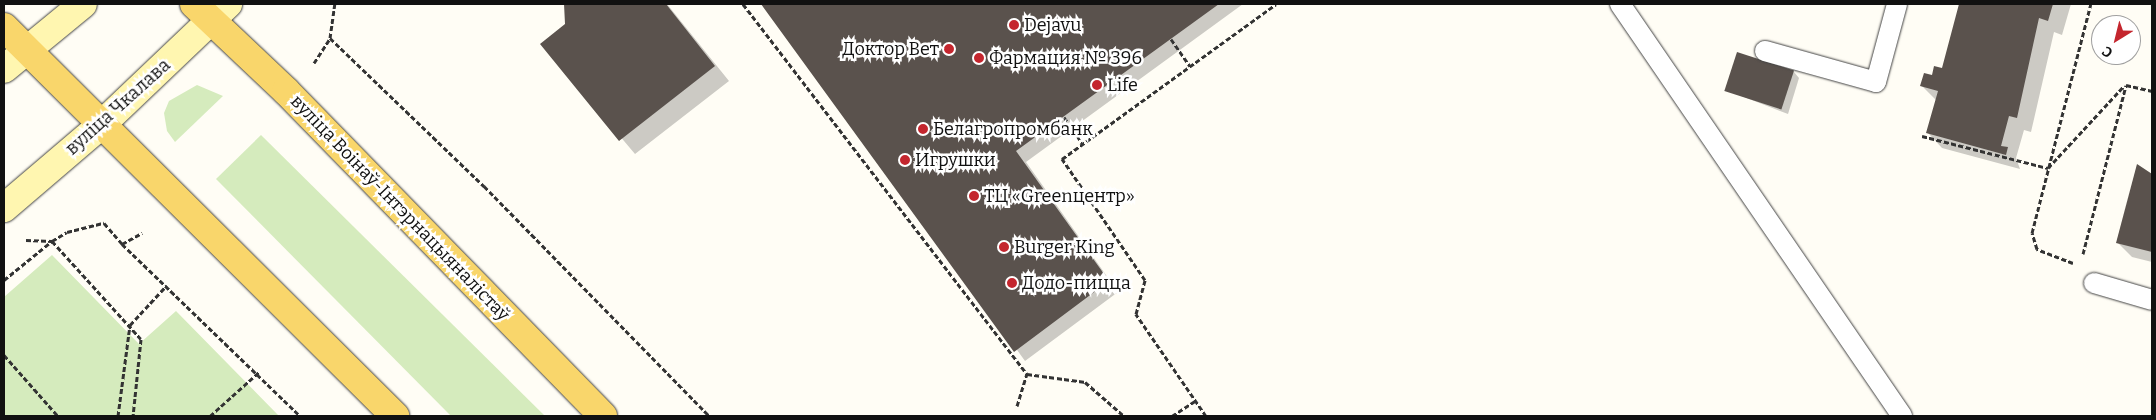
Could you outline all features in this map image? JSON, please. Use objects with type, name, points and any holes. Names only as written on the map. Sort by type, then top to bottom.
[{"type":"main road","points":[[4,69],[83,4]]},
{"type":"main road","name":"вуліца Чкалава","points":[[4,208],[100,126],[211,10]]},
{"type":"main road","name":"вуліца Воінаў-Інтэрнацыяналістаў","points":[[211,10],[286,91],[603,416]]},
{"type":"main road","points":[[4,27],[100,126],[394,416]]},
{"type":"lane","points":[[1620,4],[1902,416]]},
{"type":"lane","points":[[1765,50],[1876,82],[1897,4]]},
{"type":"lane","points":[[2094,283],[2152,300]]},
{"type":"path","points":[[314,63],[330,38],[335,4]]},
{"type":"path","points":[[743,4],[1027,374],[1085,382],[1124,416]]},
{"type":"path","points":[[1206,416],[1136,314],[1145,280],[1062,159],[1276,4]]},
{"type":"path","points":[[2091,4],[2032,233],[2037,249],[2080,265],[2126,85]]},
{"type":"path","points":[[330,38],[484,186],[709,416]]},
{"type":"path","points":[[1171,39],[1190,66]]},
{"type":"path","points":[[2048,168],[2126,85]]},
{"type":"path","points":[[2126,85],[2152,91]]},
{"type":"path","points":[[1064,117],[1083,144]]},
{"type":"path","points":[[1922,136],[2048,168]]},
{"type":"path","points":[[4,280],[52,241],[67,232],[104,223],[122,244],[259,372],[300,416]]},
{"type":"path","points":[[122,244],[142,233]]},
{"type":"path","points":[[26,240],[52,241],[141,338],[132,416]]},
{"type":"path","points":[[118,416],[130,325],[166,285]]},
{"type":"path","points":[[4,356],[58,416]]},
{"type":"path","points":[[210,416],[259,372]]},
{"type":"path","points":[[1017,406],[1027,374]]},
{"type":"path","points":[[1172,416],[1195,401]]},
{"type":"green space","points":[[197,85],[223,96],[175,142],[167,131],[164,113],[169,101]]},
{"type":"green space","points":[[261,135],[545,416],[451,416],[216,179]]},
{"type":"green space","points":[[52,255],[139,344],[176,311],[279,416],[4,416],[4,297]]},
{"type":"building","points":[[564,4],[666,4],[715,66],[619,141],[540,44],[565,24]]},
{"type":"building","name":"ТЦ «Greenцентр»","points":[[761,4],[1219,4],[1016,151],[1109,281],[1014,352]]},
{"type":"building","points":[[1959,4],[2053,4],[2048,21],[2039,18],[2017,118],[2009,116],[2001,146],[2008,147],[2006,155],[1926,133],[1938,91],[1920,86],[1924,73],[1932,75],[1934,66],[1942,68]]},
{"type":"building","points":[[1737,52],[1794,71],[1781,110],[1724,91]]},
{"type":"building","points":[[2137,164],[2152,174],[2152,252],[2116,243]]},
{"type":"place","name":"Dejavu","points":[[1014,25]]},
{"type":"place","name":"Доктор Вет","points":[[949,49]]},
{"type":"place","name":"Фармация № 396","points":[[979,58]]},
{"type":"place","name":"Life","points":[[1097,85]]},
{"type":"place","name":"Белагропромбанк","points":[[923,129]]},
{"type":"place","name":"Игрушки","points":[[905,160]]},
{"type":"place","name":"ТЦ «Greenцентр»","points":[[974,196]]},
{"type":"place","name":"Burger King","points":[[1004,247]]},
{"type":"place","name":"Додо-пицца","points":[[1012,283]]}]
